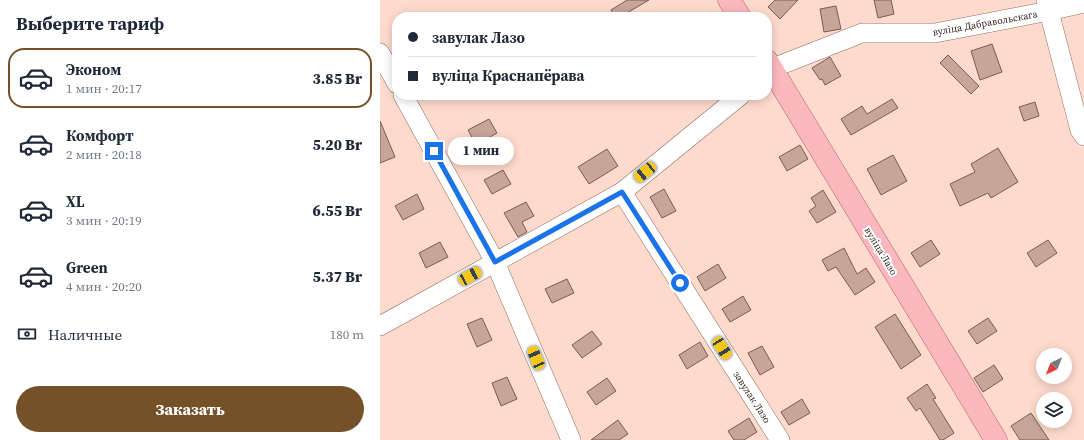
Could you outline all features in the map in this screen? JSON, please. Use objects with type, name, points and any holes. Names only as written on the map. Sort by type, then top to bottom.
[{"type":"main road","points":[[729,0],[737,12]]},
{"type":"main road","name":"вуліца Лазо","points":[[772,73],[996,440]]},
{"type":"street","name":"вуліца Дабравольскага","points":[[772,67],[862,33],[935,33],[1048,6],[1084,3]]},
{"type":"street","points":[[1048,6],[1080,130],[1084,136]]},
{"type":"street","points":[[380,53],[392,75]]},
{"type":"street","points":[[406,100],[495,262],[571,440]]},
{"type":"street","points":[[380,326],[622,192],[735,100]]},
{"type":"street","name":"завулак Лазо","points":[[622,192],[780,440]]},
{"type":"building","points":[[627,0],[649,0],[629,12],[612,12],[611,10]]},
{"type":"building","points":[[775,0],[798,0],[780,19],[768,7]]},
{"type":"building","points":[[874,0],[891,0],[894,14],[878,18]]},
{"type":"building","points":[[836,6],[841,29],[824,32],[820,9]]},
{"type":"building","points":[[992,44],[1002,72],[980,80],[971,51]]},
{"type":"building","points":[[948,55],[979,86],[971,94],[940,63]]},
{"type":"building","points":[[830,57],[841,76],[825,85],[822,79],[820,80],[812,68]]},
{"type":"building","points":[[892,99],[898,108],[851,135],[841,119],[862,106],[867,114]]},
{"type":"building","points":[[1035,102],[1039,116],[1024,121],[1019,107]]},
{"type":"building","points":[[489,119],[497,133],[476,145],[468,130]]},
{"type":"building","points":[[380,121],[395,157],[380,163]]},
{"type":"building","points":[[800,145],[808,159],[787,171],[779,157]]},
{"type":"building","points":[[998,148],[1018,182],[991,198],[988,193],[960,206],[950,184],[975,172],[971,164]]},
{"type":"building","points":[[607,149],[618,166],[589,184],[578,167]]},
{"type":"building","points":[[893,155],[907,181],[881,195],[867,169]]},
{"type":"building","points":[[503,170],[511,184],[492,194],[484,180]]},
{"type":"building","points":[[664,189],[676,211],[662,218],[650,197]]},
{"type":"building","points":[[823,190],[836,212],[817,223],[809,211],[816,206],[811,198]]},
{"type":"building","points":[[417,194],[424,209],[403,220],[395,206]]},
{"type":"building","points":[[526,202],[534,216],[522,222],[527,232],[518,237],[504,213]]},
{"type":"building","points":[[931,240],[940,254],[920,267],[911,253]]},
{"type":"building","points":[[1048,240],[1057,253],[1036,267],[1027,253]]},
{"type":"building","points":[[440,242],[448,257],[426,268],[419,253]]},
{"type":"building","points":[[844,248],[857,274],[866,268],[875,282],[855,295],[836,267],[828,271],[822,260]]},
{"type":"building","points":[[718,264],[726,278],[705,291],[697,277]]},
{"type":"building","points":[[567,279],[574,293],[552,303],[545,289]]},
{"type":"building","points":[[743,296],[751,310],[730,322],[722,309]]},
{"type":"building","points":[[895,314],[921,355],[901,369],[875,327]]},
{"type":"building","points":[[482,318],[492,340],[477,347],[467,324]]},
{"type":"building","points":[[988,318],[997,331],[977,344],[968,331]]},
{"type":"building","points":[[592,331],[602,344],[582,358],[572,345]]},
{"type":"building","points":[[700,342],[708,356],[687,369],[679,355]]},
{"type":"building","points":[[762,346],[774,367],[760,375],[748,353]]},
{"type":"building","points":[[994,365],[1003,379],[983,392],[974,378]]},
{"type":"building","points":[[507,377],[517,399],[501,406],[492,383]]},
{"type":"building","points":[[607,378],[616,391],[596,405],[587,392]]},
{"type":"building","points":[[927,384],[936,398],[933,399],[954,433],[943,440],[940,440],[920,408],[916,411],[907,398]]},
{"type":"building","points":[[802,399],[810,413],[789,425],[781,412]]},
{"type":"building","points":[[1031,413],[1036,420],[1036,428],[1041,428],[1049,440],[1020,440],[1011,426]]},
{"type":"building","points":[[749,418],[757,432],[744,440],[734,440],[728,431]]},
{"type":"building","points":[[618,420],[628,434],[619,440],[591,440]]},
{"type":"route","points":[[434,151],[495,262],[622,192],[680,283]]}]
